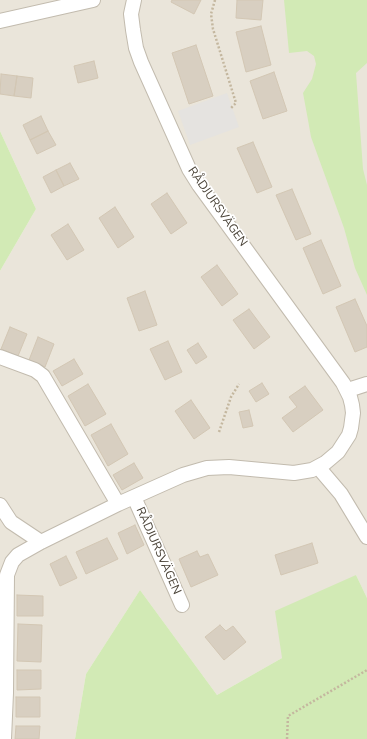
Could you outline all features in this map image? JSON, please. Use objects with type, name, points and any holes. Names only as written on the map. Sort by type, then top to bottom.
[{"type":"street","points":[[0,21],[93,0]]},
{"type":"street","name":"RÅDJURSVÄGEN","points":[[4,739],[6,693],[3,637],[6,590],[8,570],[18,555],[40,542],[118,504],[183,475],[207,468],[229,467],[294,473],[304,472],[318,467],[338,452],[351,428],[353,413],[348,390],[335,370],[199,185],[190,169],[136,48],[131,14],[132,1]]},
{"type":"street","name":"RÅDJURSVÄGEN","points":[[0,357],[35,370],[43,376],[118,504]]},
{"type":"street","points":[[348,390],[367,384]]},
{"type":"street","points":[[318,467],[341,494],[367,538]]},
{"type":"street","name":"RÅDJURSVÄGEN","points":[[134,497],[182,605]]},
{"type":"street","points":[[0,505],[11,522],[40,542]]},
{"type":"path","points":[[215,0],[211,14],[212,29],[236,103],[232,108]]},
{"type":"path","points":[[219,432],[231,396],[238,384]]},
{"type":"path","points":[[287,739],[288,716],[367,670]]},
{"type":"shaded area","points":[[0,0],[367,0],[367,598],[356,575],[282,658],[217,695],[140,590],[86,674],[75,739],[0,739],[0,271],[36,209],[0,131]]},
{"type":"shaded area","points":[[227,93],[239,127],[190,145],[178,111]]},
{"type":"green space","points":[[284,0],[367,0],[367,63],[356,73],[363,169],[367,185],[367,295],[355,268],[344,228],[311,137],[303,93],[312,79],[316,64],[314,56],[307,51],[289,53]]},
{"type":"green space","points":[[0,131],[36,209],[0,271]]},
{"type":"green space","points":[[356,575],[367,598],[367,739],[75,739],[86,674],[140,590],[217,695],[282,658],[275,611]]},
{"type":"building","points":[[172,0],[201,0],[194,14],[171,2]]},
{"type":"building","points":[[237,0],[263,0],[261,20],[236,18]]},
{"type":"building","points":[[261,26],[271,65],[246,72],[236,32]]},
{"type":"building","points":[[196,45],[213,96],[189,104],[172,53]]},
{"type":"building","points":[[94,61],[98,78],[78,83],[74,66]]},
{"type":"building","points":[[274,72],[287,111],[263,119],[250,81]]},
{"type":"building","points":[[1,74],[17,76],[14,96],[0,94]]},
{"type":"building","points":[[17,76],[33,78],[31,98],[14,96]]},
{"type":"building","points":[[41,116],[48,131],[30,140],[23,125]]},
{"type":"building","points":[[48,131],[56,145],[37,154],[30,140]]},
{"type":"building","points":[[253,142],[272,187],[257,193],[237,148]]},
{"type":"building","points":[[70,163],[79,179],[64,186],[56,170]]},
{"type":"building","points":[[56,170],[64,186],[51,193],[43,177]]},
{"type":"building","points":[[292,189],[311,234],[296,240],[276,195]]},
{"type":"building","points":[[167,193],[187,223],[171,234],[151,204]]},
{"type":"building","points":[[115,207],[134,237],[118,248],[99,218]]},
{"type":"building","points":[[68,224],[84,250],[67,260],[51,235]]},
{"type":"building","points":[[321,240],[341,286],[323,294],[303,248]]},
{"type":"building","points":[[217,265],[238,294],[222,306],[201,277]]},
{"type":"building","points":[[145,291],[157,325],[139,331],[127,298]]},
{"type":"building","points":[[355,299],[367,326],[367,347],[355,352],[336,307]]},
{"type":"building","points":[[249,309],[270,337],[254,349],[233,320]]},
{"type":"building","points":[[10,327],[27,334],[18,356],[1,349]]},
{"type":"building","points":[[38,337],[54,344],[45,367],[29,360]]},
{"type":"building","points":[[168,341],[182,372],[165,380],[150,349]]},
{"type":"building","points":[[198,343],[207,357],[196,364],[187,350]]},
{"type":"building","points":[[74,359],[83,374],[62,386],[53,371]]},
{"type":"building","points":[[262,383],[269,394],[256,402],[249,391]]},
{"type":"building","points":[[88,384],[106,414],[85,426],[68,396]]},
{"type":"building","points":[[305,386],[323,410],[293,432],[282,418],[297,407],[289,397]]},
{"type":"building","points":[[191,400],[210,428],[194,439],[175,411]]},
{"type":"building","points":[[249,410],[253,426],[243,428],[239,412]]},
{"type":"building","points":[[111,424],[128,454],[108,466],[91,435]]},
{"type":"building","points":[[134,463],[143,478],[122,490],[113,475]]},
{"type":"building","points":[[135,525],[144,545],[127,554],[118,533]]},
{"type":"building","points":[[107,538],[118,559],[86,574],[76,552]]},
{"type":"building","points":[[312,543],[318,563],[281,575],[275,555]]},
{"type":"building","points":[[197,551],[200,557],[208,554],[218,575],[191,587],[179,559]]},
{"type":"building","points":[[66,556],[77,578],[60,586],[50,564]]},
{"type":"building","points":[[17,595],[43,596],[43,616],[17,616]]},
{"type":"building","points":[[18,624],[42,625],[41,662],[17,661]]},
{"type":"building","points":[[220,625],[226,631],[233,626],[246,642],[224,660],[205,637]]},
{"type":"building","points":[[17,670],[41,670],[41,689],[17,690]]},
{"type":"building","points":[[16,697],[40,697],[40,717],[16,717]]},
{"type":"building","points":[[16,726],[40,726],[39,739],[15,739]]}]
